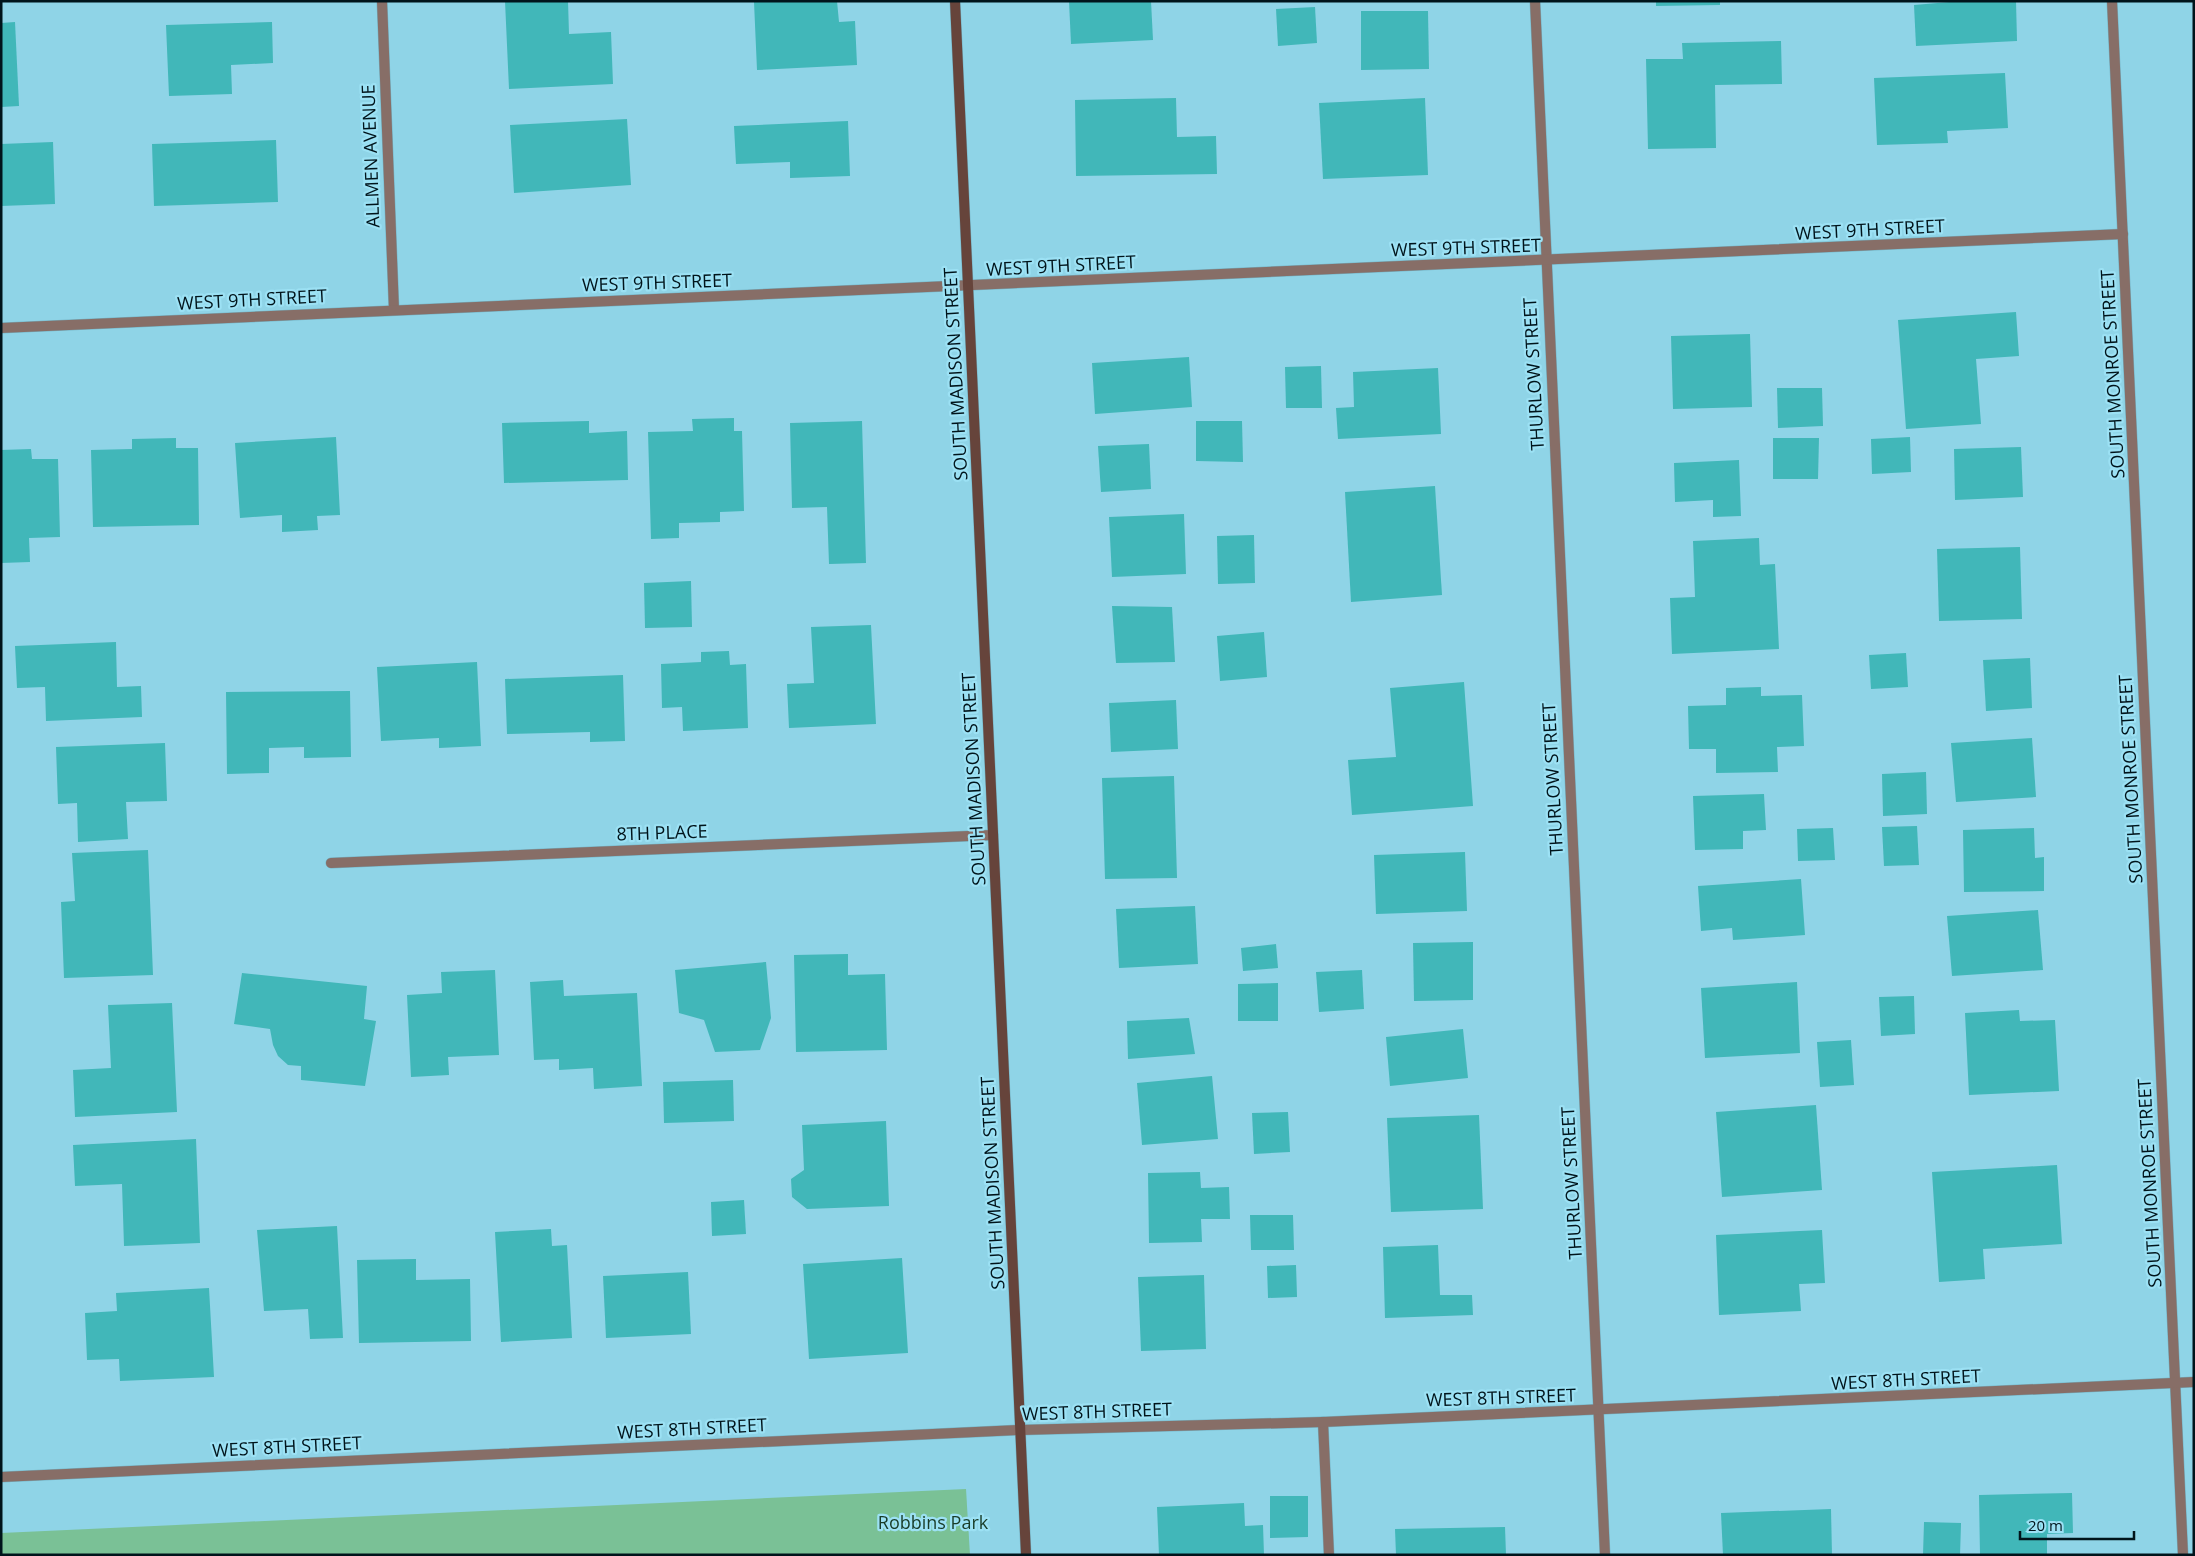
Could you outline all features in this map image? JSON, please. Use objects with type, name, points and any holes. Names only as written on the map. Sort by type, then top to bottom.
[{"type":"street","name":"ALLMEN AVENUE","points":[[382,1],[394,310]]},
{"type":"street","name":"SOUTH MADISON STREET","points":[[955,1],[1026,1555]]},
{"type":"street","name":"THURLOW STREET","points":[[1534,1],[1605,1555]]},
{"type":"street","name":"SOUTH MONROE STREET","points":[[2112,1],[2183,1555]]},
{"type":"street","name":"WEST 9TH STREET","points":[[1,328],[2122,234]]},
{"type":"street","name":"8TH PLACE","points":[[331,862],[993,835]]},
{"type":"street","name":"WEST 8TH STREET","points":[[1,1477],[1020,1430],[1324,1422],[2194,1382]]},
{"type":"street","points":[[1324,1422],[1329,1555]]},
{"type":"green space","name":"Robbins Park","points":[[966,1489],[970,1555],[1,1555],[1,1533]]},
{"type":"building","points":[[505,1],[568,1],[569,34],[611,32],[613,84],[509,89]]},
{"type":"building","points":[[837,1],[839,22],[855,21],[857,65],[757,70],[754,2]]},
{"type":"building","points":[[1069,1],[1151,1],[1153,40],[1071,44]]},
{"type":"building","points":[[1656,1],[1720,1],[1720,5],[1656,6]]},
{"type":"building","points":[[1961,1],[2016,1],[2017,41],[1916,46],[1914,5]]},
{"type":"building","points":[[1315,7],[1317,43],[1278,46],[1276,9]]},
{"type":"building","points":[[1361,11],[1428,11],[1429,69],[1361,70]]},
{"type":"building","points":[[15,22],[19,106],[1,107],[1,23]]},
{"type":"building","points":[[272,22],[273,63],[231,65],[232,94],[169,96],[166,25]]},
{"type":"building","points":[[1781,41],[1782,84],[1715,85],[1716,148],[1648,149],[1646,59],[1683,59],[1682,43]]},
{"type":"building","points":[[2005,73],[2008,128],[1947,131],[1948,143],[1877,145],[1874,78]]},
{"type":"building","points":[[1176,98],[1177,137],[1216,136],[1217,174],[1076,176],[1075,100]]},
{"type":"building","points":[[1425,98],[1428,175],[1323,179],[1319,103]]},
{"type":"building","points":[[627,119],[631,185],[514,193],[510,125]]},
{"type":"building","points":[[848,121],[850,176],[790,178],[790,162],[736,164],[734,126]]},
{"type":"building","points":[[276,140],[278,202],[154,206],[152,144]]},
{"type":"building","points":[[53,142],[55,204],[1,206],[1,144]]},
{"type":"building","points":[[2016,312],[2019,356],[1976,359],[1981,424],[1906,429],[1898,320]]},
{"type":"building","points":[[1750,334],[1752,407],[1673,409],[1671,336]]},
{"type":"building","points":[[1189,357],[1192,407],[1095,414],[1092,363]]},
{"type":"building","points":[[1321,366],[1322,408],[1286,408],[1285,367]]},
{"type":"building","points":[[1438,368],[1441,434],[1338,439],[1336,408],[1354,407],[1353,372]]},
{"type":"building","points":[[1777,388],[1822,388],[1823,426],[1778,428]]},
{"type":"building","points":[[734,418],[734,431],[742,431],[744,511],[720,512],[720,522],[679,523],[679,538],[651,539],[648,432],[693,431],[692,419]]},
{"type":"building","points":[[589,421],[589,433],[627,431],[628,480],[504,483],[502,423]]},
{"type":"building","points":[[862,421],[866,563],[829,564],[827,507],[792,508],[790,423]]},
{"type":"building","points":[[1196,421],[1242,421],[1243,462],[1196,461]]},
{"type":"building","points":[[336,437],[340,515],[317,516],[318,530],[282,532],[282,515],[240,518],[235,443]]},
{"type":"building","points":[[1910,437],[1911,472],[1872,474],[1871,439]]},
{"type":"building","points":[[176,438],[176,448],[198,448],[199,525],[93,527],[91,450],[132,449],[132,439]]},
{"type":"building","points":[[1773,438],[1819,438],[1818,479],[1773,479]]},
{"type":"building","points":[[1149,444],[1151,489],[1101,492],[1098,446]]},
{"type":"building","points":[[2021,447],[2023,497],[1955,500],[1954,449]]},
{"type":"building","points":[[31,449],[32,459],[58,459],[60,537],[29,538],[30,562],[1,563],[1,450]]},
{"type":"building","points":[[1739,460],[1741,516],[1713,517],[1713,500],[1675,502],[1674,463]]},
{"type":"building","points":[[1435,486],[1442,595],[1351,602],[1345,492]]},
{"type":"building","points":[[1184,514],[1186,574],[1112,577],[1109,517]]},
{"type":"building","points":[[1254,535],[1255,583],[1218,584],[1217,536]]},
{"type":"building","points":[[1759,538],[1760,565],[1775,564],[1779,649],[1672,654],[1670,598],[1695,597],[1693,541]]},
{"type":"building","points":[[2020,547],[2022,619],[1939,621],[1937,549]]},
{"type":"building","points":[[691,581],[692,627],[645,628],[644,583]]},
{"type":"building","points":[[1112,606],[1172,607],[1175,662],[1116,663]]},
{"type":"building","points":[[871,625],[876,724],[789,728],[787,684],[814,683],[811,627]]},
{"type":"building","points":[[1264,632],[1267,677],[1220,681],[1217,636]]},
{"type":"building","points":[[116,642],[117,687],[141,686],[142,717],[46,721],[45,687],[17,688],[15,646]]},
{"type":"building","points":[[729,651],[730,665],[746,664],[748,728],[683,731],[682,707],[662,708],[661,664],[701,662],[701,652]]},
{"type":"building","points":[[1906,653],[1908,687],[1871,689],[1869,655]]},
{"type":"building","points":[[2030,658],[2032,708],[1986,711],[1983,660]]},
{"type":"building","points":[[477,662],[481,746],[439,748],[439,738],[381,741],[377,667]]},
{"type":"building","points":[[623,675],[625,741],[590,742],[590,732],[507,734],[505,679]]},
{"type":"building","points":[[1464,682],[1473,806],[1352,815],[1348,760],[1396,757],[1390,688]]},
{"type":"building","points":[[1761,687],[1761,696],[1802,695],[1804,746],[1777,747],[1778,772],[1716,773],[1716,749],[1689,749],[1688,706],[1726,705],[1726,688]]},
{"type":"building","points":[[350,691],[351,757],[304,758],[304,747],[269,748],[269,773],[227,774],[226,692]]},
{"type":"building","points":[[1176,700],[1178,749],[1111,752],[1109,703]]},
{"type":"building","points":[[2032,738],[2036,797],[1956,802],[1951,743]]},
{"type":"building","points":[[165,743],[167,801],[126,802],[128,839],[78,842],[77,803],[58,804],[56,747]]},
{"type":"building","points":[[1926,772],[1927,814],[1883,816],[1882,774]]},
{"type":"building","points":[[1174,776],[1177,878],[1105,879],[1102,778]]},
{"type":"building","points":[[1764,794],[1766,830],[1743,831],[1743,849],[1695,850],[1693,796]]},
{"type":"building","points":[[1917,826],[1919,865],[1884,866],[1882,827]]},
{"type":"building","points":[[1833,828],[1835,860],[1798,861],[1797,829]]},
{"type":"building","points":[[2034,828],[2035,858],[2044,857],[2044,891],[1964,892],[1963,830]]},
{"type":"building","points":[[148,850],[153,975],[64,978],[61,902],[75,901],[72,853]]},
{"type":"building","points":[[1465,852],[1467,911],[1376,914],[1374,855]]},
{"type":"building","points":[[1801,879],[1805,935],[1733,940],[1732,928],[1701,931],[1698,886]]},
{"type":"building","points":[[1195,906],[1198,964],[1119,968],[1116,909]]},
{"type":"building","points":[[2038,910],[2043,970],[1952,976],[1947,916]]},
{"type":"building","points":[[1473,942],[1473,1000],[1414,1001],[1413,943]]},
{"type":"building","points":[[1276,944],[1278,968],[1243,971],[1241,948]]},
{"type":"building","points":[[848,954],[848,975],[885,974],[887,1050],[796,1052],[794,955]]},
{"type":"building","points":[[766,962],[771,1018],[760,1050],[715,1052],[704,1020],[679,1013],[675,970]]},
{"type":"building","points":[[495,970],[499,1055],[448,1057],[449,1075],[411,1077],[407,995],[442,993],[441,972]]},
{"type":"building","points":[[1362,970],[1364,1009],[1319,1012],[1316,972]]},
{"type":"building","points":[[242,973],[367,986],[364,1019],[376,1021],[365,1086],[301,1080],[301,1066],[288,1065],[278,1056],[273,1045],[270,1029],[234,1024]]},
{"type":"building","points":[[563,980],[564,996],[637,993],[642,1086],[594,1089],[593,1068],[559,1070],[559,1059],[534,1060],[530,982]]},
{"type":"building","points":[[1797,982],[1800,1053],[1705,1058],[1701,988]]},
{"type":"building","points":[[1278,983],[1278,1021],[1238,1021],[1238,984]]},
{"type":"building","points":[[1914,996],[1915,1034],[1881,1036],[1879,997]]},
{"type":"building","points":[[172,1003],[177,1112],[75,1117],[73,1070],[111,1068],[108,1005]]},
{"type":"building","points":[[2019,1010],[2020,1021],[2055,1020],[2059,1091],[1969,1095],[1965,1013]]},
{"type":"building","points":[[1189,1018],[1195,1054],[1128,1059],[1127,1021]]},
{"type":"building","points":[[1463,1029],[1468,1078],[1390,1086],[1386,1037]]},
{"type":"building","points":[[1851,1040],[1854,1085],[1820,1087],[1817,1042]]},
{"type":"building","points":[[1212,1076],[1218,1139],[1142,1145],[1137,1083]]},
{"type":"building","points":[[733,1080],[734,1121],[664,1123],[663,1082]]},
{"type":"building","points":[[1816,1105],[1822,1190],[1722,1197],[1716,1112]]},
{"type":"building","points":[[1288,1112],[1290,1152],[1254,1154],[1252,1113]]},
{"type":"building","points":[[1479,1115],[1483,1209],[1391,1212],[1387,1118]]},
{"type":"building","points":[[886,1121],[889,1206],[807,1209],[792,1197],[791,1179],[804,1170],[802,1125]]},
{"type":"building","points":[[196,1139],[200,1243],[124,1246],[122,1184],[75,1186],[73,1145]]},
{"type":"building","points":[[2057,1165],[2062,1244],[1983,1249],[1985,1279],[1939,1282],[1932,1172]]},
{"type":"building","points":[[1200,1172],[1201,1188],[1229,1187],[1230,1219],[1201,1219],[1202,1242],[1149,1243],[1148,1173]]},
{"type":"building","points":[[744,1200],[746,1234],[712,1236],[711,1202]]},
{"type":"building","points":[[1250,1215],[1293,1215],[1294,1250],[1251,1250]]},
{"type":"building","points":[[337,1226],[343,1338],[310,1339],[308,1309],[264,1311],[257,1230]]},
{"type":"building","points":[[551,1229],[552,1246],[567,1245],[572,1338],[501,1342],[495,1232]]},
{"type":"building","points":[[1822,1230],[1825,1283],[1799,1284],[1801,1311],[1719,1315],[1716,1235]]},
{"type":"building","points":[[1438,1245],[1440,1295],[1472,1295],[1473,1315],[1385,1318],[1383,1247]]},
{"type":"building","points":[[902,1258],[908,1353],[809,1359],[803,1264]]},
{"type":"building","points":[[416,1259],[416,1280],[470,1279],[471,1341],[359,1343],[357,1260]]},
{"type":"building","points":[[1296,1265],[1297,1297],[1268,1298],[1267,1266]]},
{"type":"building","points":[[688,1272],[691,1334],[606,1338],[603,1276]]},
{"type":"building","points":[[1204,1275],[1206,1349],[1141,1351],[1138,1277]]},
{"type":"building","points":[[209,1288],[214,1377],[120,1381],[119,1359],[87,1360],[85,1313],[117,1311],[116,1293]]},
{"type":"building","points":[[2072,1493],[2073,1533],[2047,1534],[2047,1555],[1980,1555],[1979,1495]]},
{"type":"building","points":[[1270,1496],[1308,1496],[1308,1537],[1270,1538]]},
{"type":"building","points":[[1244,1503],[1245,1526],[1263,1525],[1264,1555],[1159,1555],[1157,1507]]},
{"type":"building","points":[[1831,1509],[1832,1555],[1723,1555],[1721,1513]]},
{"type":"building","points":[[1924,1522],[1961,1523],[1960,1555],[1923,1555]]},
{"type":"building","points":[[1505,1527],[1506,1555],[1396,1555],[1395,1529]]}]
